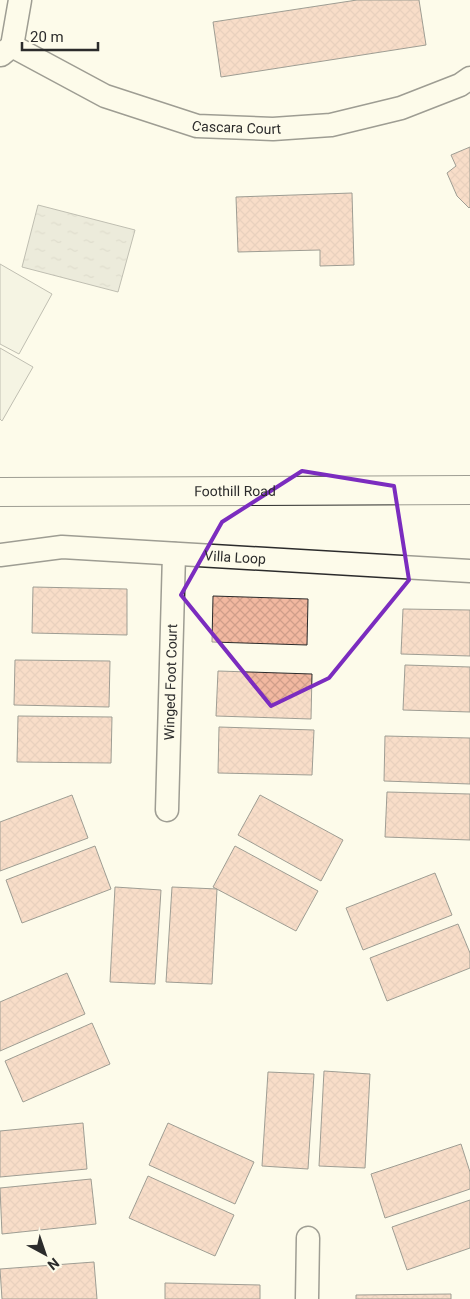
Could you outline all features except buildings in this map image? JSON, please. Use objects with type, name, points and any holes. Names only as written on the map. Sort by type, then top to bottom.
[{"type":"main road","name":"Foothill Road","points":[[0,492],[470,490]]},
{"type":"street","points":[[6,51],[20,0]]},
{"type":"street","name":"Cascara Court","points":[[6,51],[106,96],[196,126],[273,129],[331,125],[401,108],[460,85],[470,78]]},
{"type":"street","name":"Villa Loop","points":[[0,555],[62,547],[470,571]]},
{"type":"street","name":"Winged Foot Court","points":[[167,810],[174,554]]},
{"type":"street","points":[[307,1299],[308,1238]]},
{"type":"highlighted area","points":[[302,471],[394,486],[409,580],[329,678],[271,706],[181,595],[222,522]]},
{"type":"shaded area","points":[[0,264],[52,294],[19,354],[0,344]]},
{"type":"shaded area","points":[[0,348],[33,367],[2,421],[0,419]]},
{"type":"water","points":[[38,205],[135,230],[118,292],[22,267]]}]
